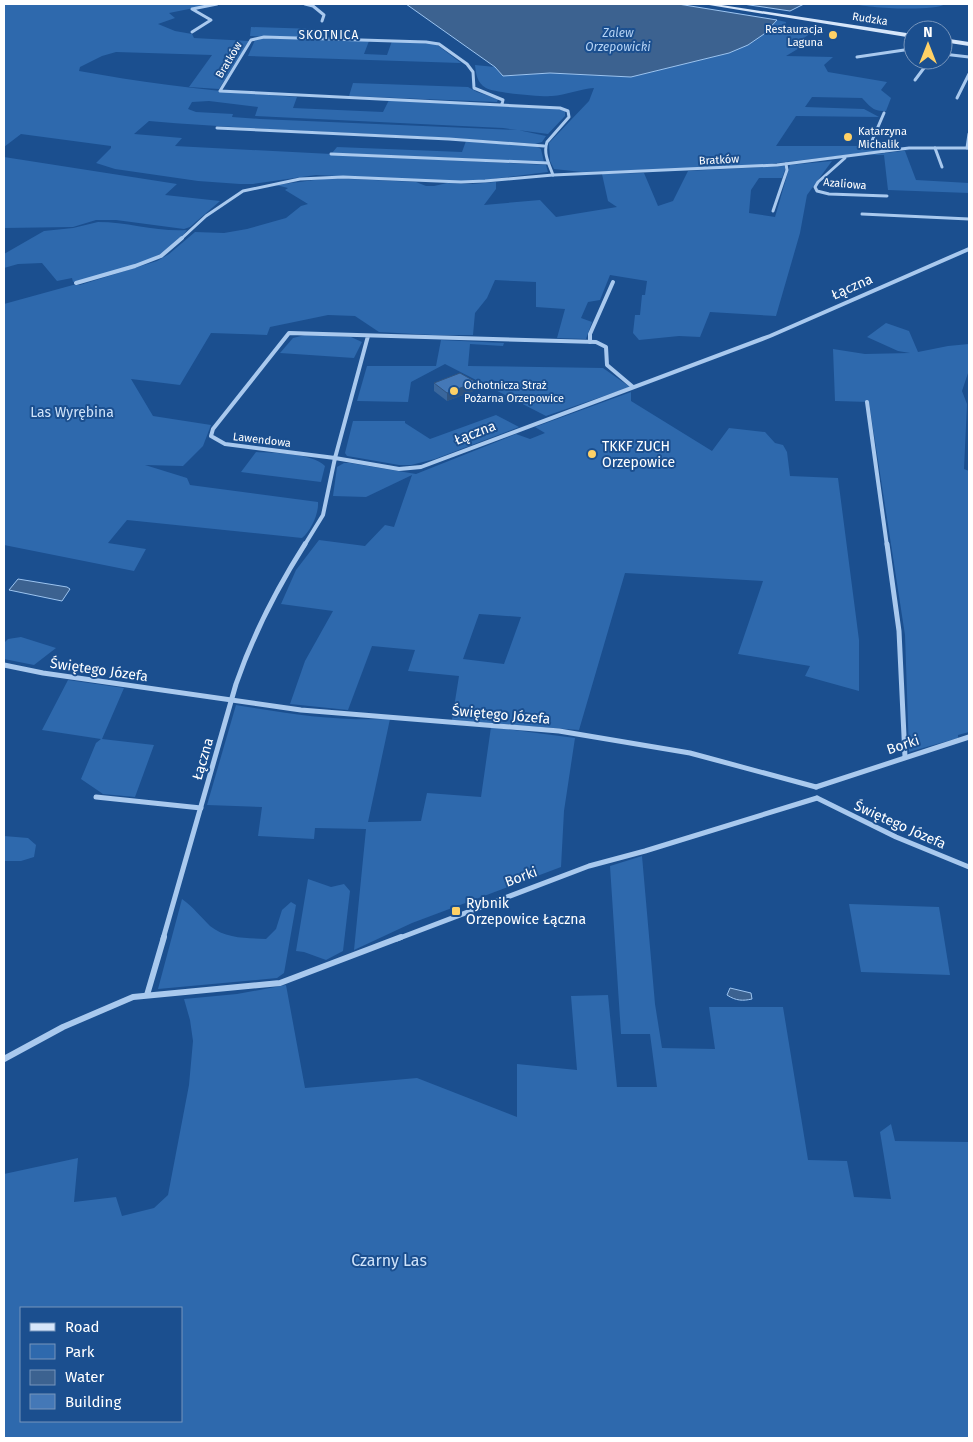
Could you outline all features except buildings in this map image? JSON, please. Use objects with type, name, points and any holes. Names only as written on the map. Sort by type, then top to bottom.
[{"type":"main road","name":"Rudzka","points":[[706,4],[903,34]]},
{"type":"main road","points":[[953,42],[969,44]]},
{"type":"street","points":[[192,32],[211,20],[192,9],[217,4]]},
{"type":"street","points":[[305,4],[314,6],[324,15],[322,21]]},
{"type":"street","name":"Bratków","points":[[502,104],[503,100],[474,88],[474,72],[465,63],[439,44],[426,42],[264,37],[254,39],[251,40],[220,91],[276,95],[502,104],[553,106],[568,111],[568,118],[549,137],[544,146]]},
{"type":"street","points":[[858,57],[903,50]]},
{"type":"street","points":[[953,55],[969,57]]},
{"type":"street","points":[[915,80],[922,70]]},
{"type":"street","points":[[957,98],[969,74]]},
{"type":"street","points":[[884,113],[871,143],[884,151]]},
{"type":"street","points":[[217,128],[449,139],[544,146],[553,175]]},
{"type":"street","name":"Bratków","points":[[76,283],[121,271],[160,256],[176,245],[221,204],[243,191],[318,177],[461,182],[553,175],[731,168],[786,164],[884,151],[968,148],[969,134]]},
{"type":"street","points":[[934,148],[942,167]]},
{"type":"street","points":[[331,154],[548,163]]},
{"type":"street","name":"Azaliowa","points":[[845,157],[818,182],[815,188],[817,191],[832,194],[888,196]]},
{"type":"street","points":[[773,211],[787,170],[786,164]]},
{"type":"street","points":[[862,214],[969,219]]},
{"type":"street","name":"Łączna","points":[[147,994],[248,650],[290,568],[323,515],[335,458],[399,469],[421,467],[770,336],[969,249]]},
{"type":"street","points":[[613,282],[590,334],[590,342],[604,346],[606,349],[607,365],[633,387]]},
{"type":"street","name":"Lawendowa","points":[[335,458],[225,444],[212,438],[211,432],[289,333],[590,342]]},
{"type":"street","points":[[335,458],[368,336]]},
{"type":"street","points":[[867,402],[899,631],[905,757]]},
{"type":"street","name":"Świętego Józefa","points":[[4,665],[43,673],[320,712],[560,731],[690,753],[816,787]]},
{"type":"street","name":"Borki","points":[[816,787],[969,737]]},
{"type":"street","points":[[816,787],[818,798]]},
{"type":"street","points":[[96,797],[202,808]]},
{"type":"street","name":"Borki","points":[[147,994],[280,983],[588,866],[645,851],[818,798]]},
{"type":"street","name":"Świętego Józefa","points":[[818,798],[896,837],[969,867]]},
{"type":"street","points":[[4,1059],[63,1027],[118,1002],[147,994]]},
{"type":"green space","points":[[4,4],[214,4],[169,13],[175,18],[158,24],[175,31],[192,34],[194,38],[249,41],[219,89],[189,87],[212,55],[116,52],[102,56],[80,67],[79,71],[187,87],[297,97],[293,108],[383,112],[389,100],[554,108],[565,111],[565,116],[548,134],[518,130],[546,136],[542,142],[535,144],[149,121],[134,134],[182,138],[175,146],[546,165],[548,172],[467,182],[316,175],[253,184],[198,181],[115,169],[96,163],[111,146],[21,134],[4,147]],"holes":[[[209,101],[258,107],[255,116],[518,130],[260,119],[232,117],[233,114],[196,112],[188,109],[192,102]]]},
{"type":"green space","points":[[854,4],[945,4],[915,9]]},
{"type":"green space","points":[[777,20],[786,22],[785,26],[812,32],[804,38],[801,47],[786,56],[833,57],[824,65],[828,72],[887,82],[881,90],[891,98],[886,111],[878,111],[862,98],[812,97],[805,107],[864,109],[879,117],[796,116],[776,146],[865,146],[880,151],[751,166],[582,172],[554,169],[550,161],[549,143],[589,101],[594,88],[552,96],[508,93],[486,88],[479,81],[476,72],[475,65],[495,67],[503,76],[550,73],[631,77],[729,53],[764,34]]},
{"type":"green space","points":[[251,27],[316,29],[314,38],[250,36]]},
{"type":"green space","points":[[265,38],[369,41],[364,54],[387,55],[392,41],[436,44],[461,63],[248,56],[255,40]]},
{"type":"green space","points":[[353,83],[468,87],[498,99],[497,102],[349,96]]},
{"type":"green space","points":[[466,141],[536,146],[541,149],[544,162],[332,153],[337,147],[462,152]]},
{"type":"green space","points":[[910,150],[905,151],[916,180],[969,183],[969,193],[888,190],[884,155],[870,155]]},
{"type":"green space","points":[[4,157],[177,184],[165,195],[220,201],[190,227],[184,229],[116,220],[96,220],[73,227],[4,228]]},
{"type":"green space","name":"Las Wyrębina","points":[[832,161],[807,195],[800,233],[776,316],[710,312],[700,337],[679,336],[639,340],[633,333],[635,315],[640,315],[642,295],[645,295],[647,281],[610,275],[600,300],[588,302],[581,318],[592,322],[586,339],[557,338],[565,309],[536,307],[536,282],[495,280],[487,298],[475,313],[473,335],[379,332],[355,316],[328,315],[270,327],[267,335],[211,333],[180,385],[131,379],[153,416],[211,425],[203,446],[183,466],[145,465],[187,478],[190,485],[318,502],[314,522],[302,538],[127,520],[108,543],[146,549],[134,571],[4,545],[4,304],[73,285],[80,285],[157,261],[169,254],[195,232],[224,233],[247,229],[286,218],[301,206],[308,204],[285,190],[288,188],[276,185],[330,178],[416,182],[426,186],[447,183],[472,184],[496,182],[496,189],[484,205],[540,200],[556,217],[617,207],[608,201],[602,174],[644,173],[658,206],[673,201],[688,171],[784,166],[786,167],[782,178],[759,178],[751,190],[749,213],[775,217],[790,165]]},
{"type":"green space","points":[[98,222],[165,230],[187,230],[177,242],[150,259],[119,270],[73,282],[72,278],[57,281],[42,263],[18,264],[4,268],[4,254],[44,231],[73,228]]},
{"type":"green space","points":[[886,323],[909,331],[918,352],[969,344],[969,370],[962,391],[967,404],[964,469],[969,471],[969,732],[958,735],[958,738],[909,752],[905,635],[869,402],[835,401],[833,349],[865,354],[910,353],[898,351],[867,337]]},
{"type":"green space","points":[[305,335],[351,337],[362,342],[354,358],[280,353],[293,338]]},
{"type":"green space","points":[[441,340],[504,343],[503,346],[470,344],[468,366],[603,368],[630,387],[546,416],[445,364],[411,382],[408,402],[357,401],[367,366],[436,366]]},
{"type":"green space","points":[[631,392],[631,401],[712,451],[729,428],[765,432],[775,443],[783,445],[787,452],[790,476],[838,478],[859,640],[859,691],[805,676],[810,666],[738,654],[763,581],[625,573],[579,730],[452,720],[459,676],[408,671],[415,650],[372,646],[348,710],[290,704],[305,661],[333,611],[281,604],[296,570],[319,540],[365,546],[385,525],[394,527],[412,475],[366,497],[333,496],[337,467],[344,463],[350,463],[416,474],[516,434],[530,439],[545,433],[535,427]],"holes":[[[479,614],[521,617],[504,664],[463,659]]]},
{"type":"green space","points":[[496,415],[519,427],[435,459],[411,465],[399,465],[347,456],[345,453],[353,421],[405,421],[405,423],[430,439]]},
{"type":"green space","points":[[256,452],[292,454],[312,458],[325,466],[321,482],[241,472]]},
{"type":"green space","points":[[21,637],[56,648],[34,665],[4,659],[4,643],[8,639]]},
{"type":"green space","points":[[68,680],[124,688],[102,739],[154,745],[135,797],[103,794],[81,779],[96,743],[101,739],[42,730]]},
{"type":"green space","points":[[236,705],[331,718],[390,719],[368,822],[421,821],[427,793],[481,797],[491,727],[575,738],[564,811],[561,867],[412,923],[354,950],[366,829],[315,828],[314,839],[258,836],[262,807],[207,805]]},
{"type":"green space","points":[[4,836],[28,838],[36,845],[34,857],[21,861],[4,861]]},
{"type":"green space","name":"Czarny Las","points":[[642,856],[655,1004],[662,1048],[715,1049],[709,1007],[783,1007],[808,1160],[847,1161],[854,1197],[891,1199],[880,1132],[891,1124],[895,1141],[969,1142],[969,1438],[4,1438],[4,1174],[78,1158],[74,1202],[116,1197],[122,1216],[154,1208],[168,1195],[189,1085],[193,1041],[184,999],[237,994],[286,985],[305,1088],[417,1078],[517,1117],[517,1064],[577,1070],[571,996],[608,995],[617,1087],[657,1087],[650,1034],[621,1034],[610,866]]},
{"type":"green space","points":[[308,879],[331,887],[344,884],[350,891],[343,951],[326,960],[296,951]]},
{"type":"green space","points":[[182,899],[216,930],[230,936],[266,939],[276,929],[282,910],[291,902],[296,905],[284,973],[277,978],[158,989]]},
{"type":"green space","points":[[849,904],[939,907],[950,975],[861,972]]},
{"type":"water","name":"Zalew Orzepowicki","points":[[406,4],[678,4],[777,20],[764,34],[748,45],[729,53],[631,77],[550,73],[503,76],[495,67]]},
{"type":"water","points":[[743,4],[804,4],[790,11]]},
{"type":"water","points":[[18,579],[70,589],[62,601],[9,590]]},
{"type":"water","points":[[730,988],[751,993],[752,999],[740,1000],[730,997],[727,995]]},
{"type":"place","name":"Restauracja Laguna","points":[[833,35]]},
{"type":"place","name":"Katarzyna Michalik","points":[[848,137]]},
{"type":"place","name":"Ochotnicza Straż Pożarna Orzepowice","points":[[454,391]]},
{"type":"place","name":"TKKF ZUCH Orzepowice","points":[[592,454]]},
{"type":"place","name":"Rybnik Orzepowice Łączna","points":[[456,911]]},
{"type":"district","name":"SKOTNICA","points":[[329,35]]}]
